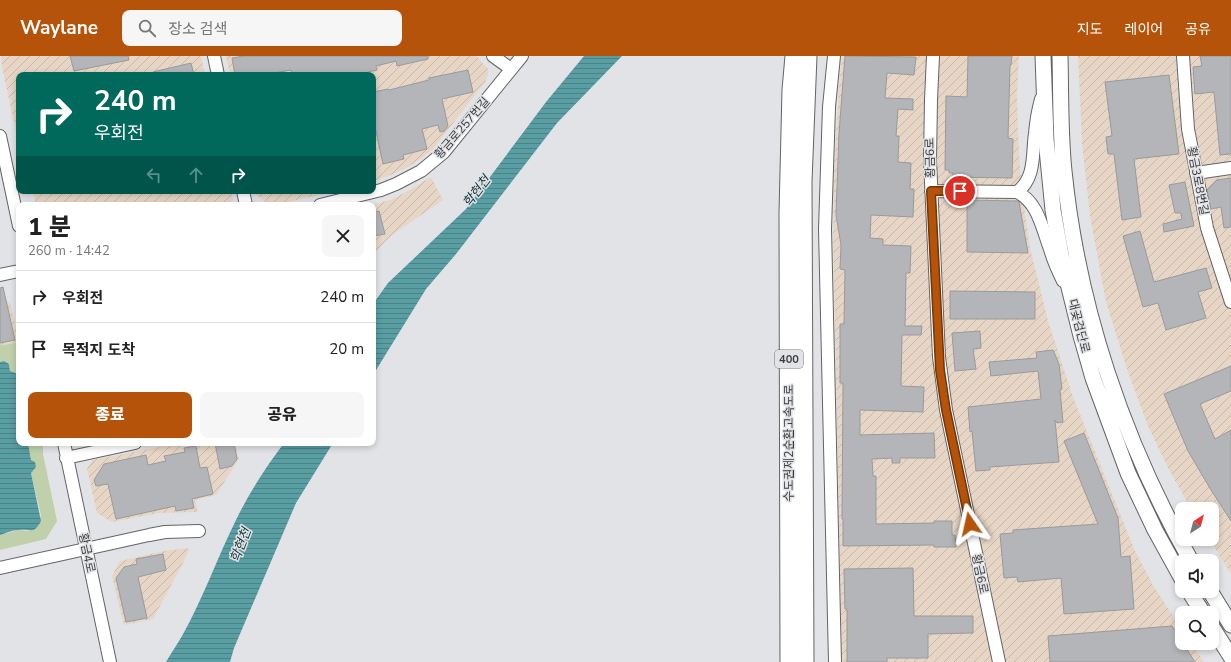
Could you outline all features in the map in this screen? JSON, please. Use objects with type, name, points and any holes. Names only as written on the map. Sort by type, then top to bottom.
[{"type":"highway","name":"수도권제2순환고속도로","points":[[789,662],[788,213],[791,97],[794,56]]},
{"type":"highway","name":"수도권제2순환고속도로","points":[[805,662],[803,182],[808,56]]},
{"type":"main road","name":"대곶검단로","points":[[1044,56],[1046,139],[1053,210],[1061,254],[1074,305],[1093,378],[1128,473],[1155,530],[1175,566]]},
{"type":"main road","name":"대곶검단로","points":[[1060,56],[1062,141],[1066,186],[1080,270],[1095,332],[1114,394],[1135,447],[1175,533],[1187,554]]},
{"type":"main road","points":[[1214,598],[1231,625]]},
{"type":"main road","points":[[1219,638],[1231,657]]},
{"type":"street","points":[[214,56],[217,72]]},
{"type":"street","points":[[494,56],[511,69]]},
{"type":"street","name":"황금로257번길","points":[[376,191],[396,184],[421,171],[444,152],[522,56]]},
{"type":"street","points":[[834,56],[829,107],[825,229],[835,662]]},
{"type":"street","name":"황금6로","points":[[933,56],[930,132],[931,191],[940,370],[946,410],[998,662]]},
{"type":"street","name":"황금3로8번길","points":[[1183,56],[1188,129],[1196,173],[1207,228],[1231,302]]},
{"type":"street","points":[[1017,192],[1027,182],[1032,168],[1035,129],[1044,82]]},
{"type":"street","points":[[0,136],[16,212]]},
{"type":"street","points":[[1196,173],[1231,168]]},
{"type":"street","points":[[931,191],[1017,192],[1028,199],[1037,212],[1054,261],[1074,305]]},
{"type":"street","name":"황금로257번길","points":[[332,202],[365,194]]},
{"type":"street","points":[[0,275],[16,272]]},
{"type":"street","name":"황금4로","points":[[64,446],[110,662]]},
{"type":"street","points":[[66,458],[121,446]]},
{"type":"street","points":[[0,568],[165,532],[199,531]]},
{"type":"shaded area","points":[[1,56],[201,56],[204,72],[16,72],[16,132]]},
{"type":"shaded area","points":[[226,56],[476,56],[488,69],[488,75],[485,82],[434,148],[408,167],[376,180],[376,72],[229,72]]},
{"type":"shaded area","points":[[842,56],[1019,56],[1017,95],[1020,170],[1030,248],[1048,321],[1073,397],[1135,551],[1153,585],[1175,619],[1175,650],[1196,650],[1204,662],[842,662],[833,241],[834,168]]},
{"type":"shaded area","points":[[1078,56],[1231,56],[1231,574],[1213,546],[1219,546],[1219,502],[1187,502],[1168,468],[1148,426],[1127,369],[1106,302],[1090,216],[1082,143]]},
{"type":"shaded area","points":[[431,177],[443,200],[392,235],[376,251],[376,204],[390,200]]},
{"type":"shaded area","points":[[34,194],[232,194],[233,200],[231,202],[35,202]]},
{"type":"shaded area","points":[[255,194],[324,194],[288,202],[265,202]]},
{"type":"shaded area","points":[[0,296],[10,303],[16,327],[16,343],[0,346]]},
{"type":"shaded area","points":[[164,446],[236,446],[239,459],[216,495],[195,500],[198,512],[158,513],[112,522],[97,513],[87,469],[92,460]]},
{"type":"shaded area","points":[[187,548],[189,550],[184,561],[153,619],[124,625],[112,576],[120,561],[164,551]]},
{"type":"green space","points":[[16,343],[16,375],[10,371],[9,364],[4,361],[0,362],[0,346]]},
{"type":"green space","points":[[29,446],[43,446],[43,454],[57,521],[46,539],[0,550],[0,535],[19,530],[34,530],[38,526],[41,515],[31,473]]},
{"type":"water","points":[[584,56],[622,56],[557,123],[456,254],[426,289],[376,370],[376,300],[388,283],[466,209],[546,102]]},
{"type":"water","points":[[4,361],[9,364],[10,371],[16,373],[16,446],[29,446],[31,460],[35,462],[36,467],[31,473],[41,521],[34,530],[17,530],[0,535],[0,362]]},
{"type":"water","name":"학현천","points":[[282,446],[331,446],[296,503],[234,648],[230,662],[166,662],[190,622],[229,534],[246,500]]},
{"type":"building","points":[[70,56],[128,56],[129,60],[74,71]]},
{"type":"building","points":[[244,56],[428,56],[428,59],[397,66],[396,61],[376,66],[377,70],[368,72],[291,72],[291,70],[279,72],[234,72],[232,58]]},
{"type":"building","points":[[845,56],[916,57],[914,75],[887,73],[885,98],[913,99],[913,110],[898,109],[896,136],[899,136],[898,162],[911,163],[910,189],[914,189],[913,217],[871,215],[870,238],[883,239],[883,245],[911,246],[910,273],[906,273],[905,326],[922,326],[921,335],[902,335],[901,386],[924,387],[923,412],[860,410],[860,435],[934,433],[935,458],[900,458],[900,463],[892,463],[892,458],[872,459],[873,476],[876,476],[876,524],[934,523],[934,521],[952,521],[952,535],[955,535],[956,547],[934,547],[934,545],[843,546],[843,383],[840,383],[840,324],[844,324],[845,270],[840,269],[841,245],[836,215],[839,133]]},
{"type":"building","points":[[968,56],[1012,56],[1010,65],[1008,138],[1013,139],[1012,178],[953,177],[953,173],[949,173],[949,170],[945,170],[946,96],[967,97]]},
{"type":"building","points":[[1200,56],[1231,56],[1231,154],[1220,155],[1214,92],[1195,94],[1193,67],[1202,66]]},
{"type":"building","points":[[191,63],[193,72],[153,72]]},
{"type":"building","points":[[468,70],[473,92],[442,99],[448,126],[444,131],[440,132],[438,125],[422,129],[427,149],[403,155],[404,159],[383,164],[376,132],[376,91],[389,90],[429,80],[429,78]]},
{"type":"building","points":[[1169,75],[1179,154],[1134,159],[1141,217],[1122,220],[1114,154],[1108,154],[1106,137],[1112,136],[1105,82]]},
{"type":"building","points":[[1231,178],[1231,227],[1224,228],[1221,207],[1211,209],[1207,190],[1217,180]]},
{"type":"building","points":[[1185,182],[1194,226],[1164,232],[1163,224],[1182,219],[1181,213],[1175,213],[1169,185]]},
{"type":"building","points":[[967,200],[1018,201],[1028,253],[967,252]]},
{"type":"building","points":[[379,211],[385,234],[376,236],[376,212]]},
{"type":"building","points":[[1140,231],[1154,282],[1206,268],[1212,288],[1198,292],[1206,318],[1166,330],[1158,303],[1143,307],[1123,236]]},
{"type":"building","points":[[3,287],[15,340],[0,343],[0,288]]},
{"type":"building","points":[[950,291],[1035,292],[1035,319],[950,319]]},
{"type":"building","points":[[980,331],[981,348],[973,349],[976,369],[955,371],[952,333]]},
{"type":"building","points":[[1053,350],[1059,364],[1062,389],[1060,390],[1063,422],[1057,423],[1055,420],[1059,462],[990,467],[990,470],[976,471],[968,407],[1041,399],[1038,371],[991,376],[989,362],[1037,358],[1036,352]]},
{"type":"building","points":[[1231,366],[1231,391],[1200,404],[1215,439],[1231,430],[1231,521],[1188,451],[1164,394]]},
{"type":"building","points":[[1084,433],[1118,518],[1121,557],[1130,556],[1134,609],[1064,614],[1061,578],[1018,582],[1017,577],[1004,578],[1000,534],[1013,533],[1013,530],[1098,524],[1064,441]]},
{"type":"building","points":[[196,446],[200,468],[207,467],[213,494],[192,499],[194,508],[176,511],[175,506],[116,519],[108,484],[96,486],[94,480],[104,464],[146,455],[148,465],[166,461],[164,456],[185,452],[184,448]]},
{"type":"building","points":[[216,446],[235,446],[237,459],[232,466],[220,469]]},
{"type":"building","points":[[163,554],[166,570],[138,577],[147,618],[126,622],[116,578],[124,567],[137,564],[136,559]]},
{"type":"building","points":[[913,568],[914,616],[973,616],[973,633],[928,634],[928,658],[887,658],[887,662],[847,662],[847,609],[845,609],[844,569]]},
{"type":"building","points":[[1172,626],[1175,631],[1175,650],[1187,650],[1195,662],[1050,662],[1048,636]]},
{"type":"route","points":[[960,191],[931,191],[940,370],[946,410],[970,524]]}]
